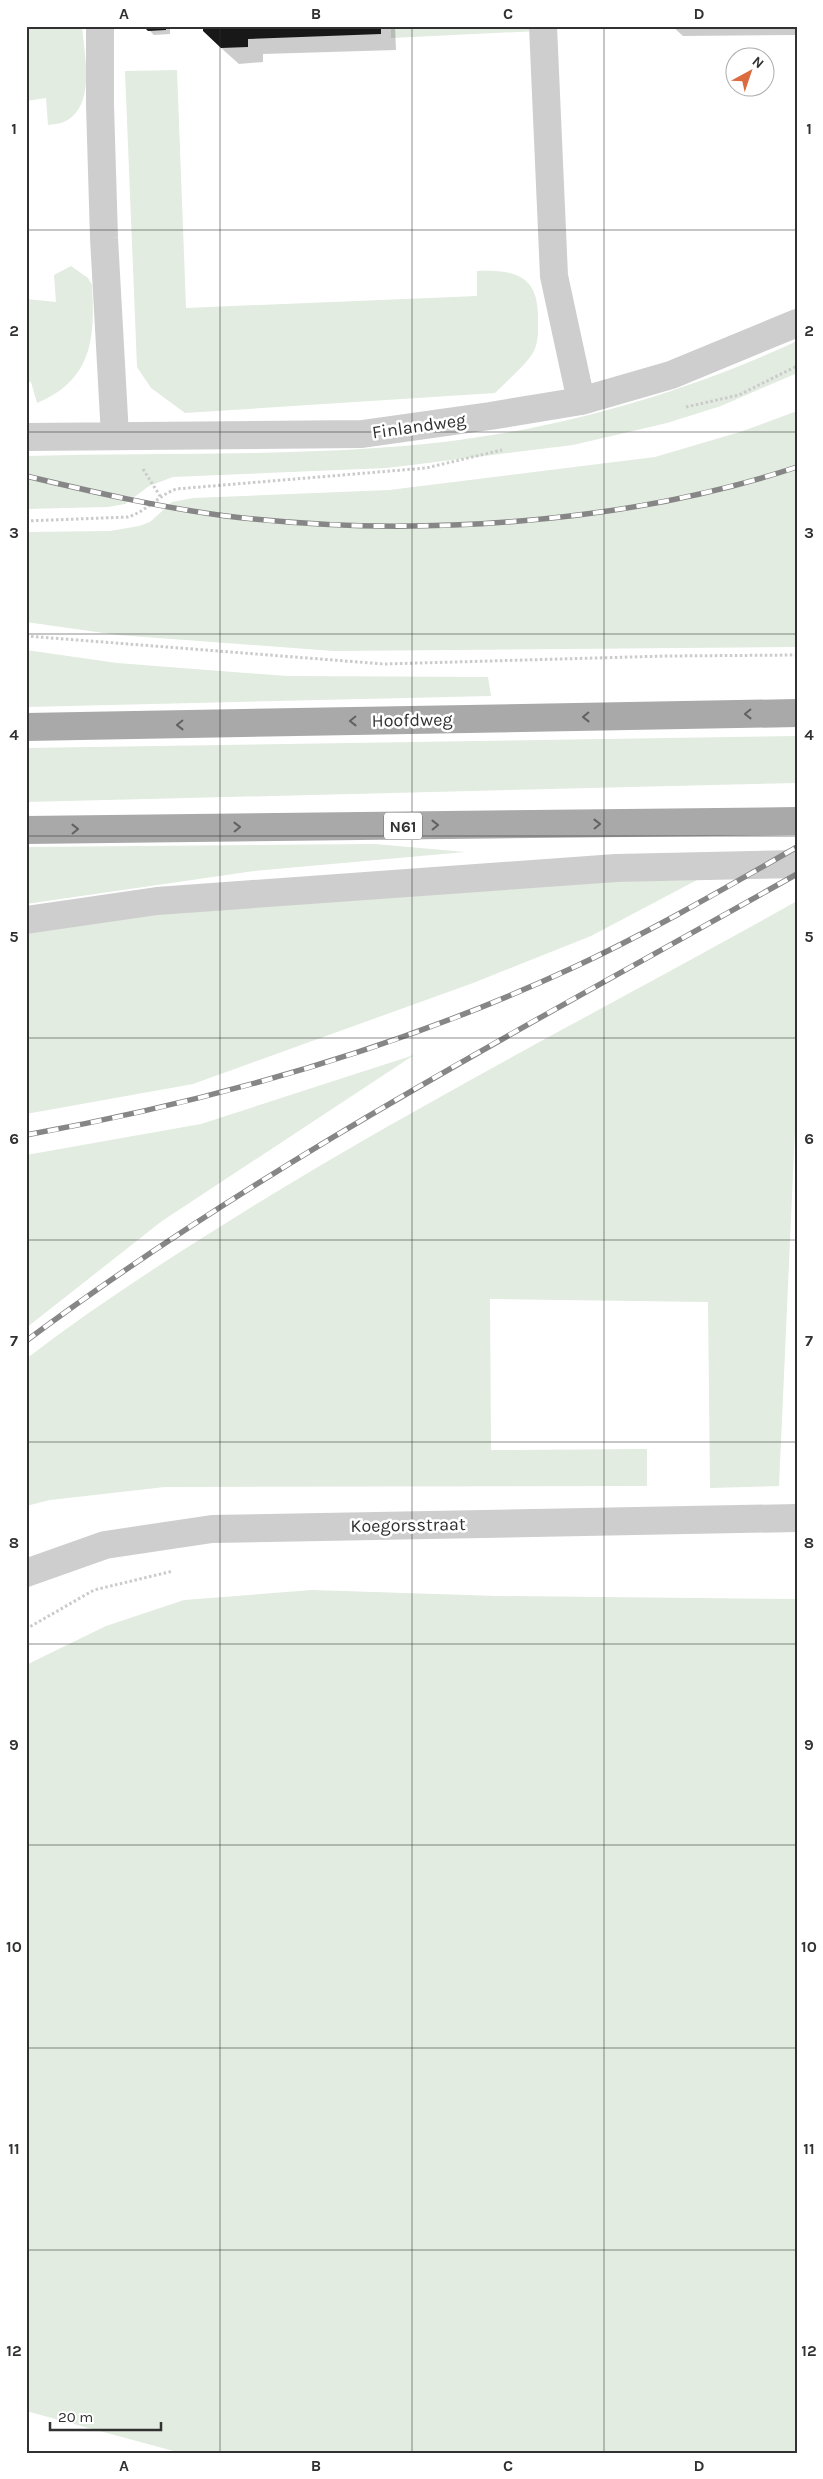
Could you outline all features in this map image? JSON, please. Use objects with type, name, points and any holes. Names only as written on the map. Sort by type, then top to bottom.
[{"type":"main road","name":"Hoofdweg","points":[[26,728],[797,713]]},
{"type":"main road","name":"N61","points":[[26,830],[797,821]]},
{"type":"street","points":[[100,26],[100,105],[104,229],[115,436]]},
{"type":"street","points":[[543,26],[554,276],[581,401]]},
{"type":"street","name":"Finlandweg","points":[[26,437],[362,434],[490,416],[581,401],[671,375],[797,323]]},
{"type":"street","points":[[26,920],[156,901],[616,868],[797,864]]},
{"type":"street","name":"Koegorsstraat","points":[[26,1573],[105,1545],[212,1529],[797,1518]]},
{"type":"path","points":[[683,408],[740,395],[797,366]]},
{"type":"path","points":[[26,521],[128,517],[136,514],[160,496],[176,489],[426,468],[512,448]]},
{"type":"path","points":[[26,636],[384,664],[666,656],[797,655]]},
{"type":"path","points":[[26,1630],[94,1590],[180,1569]]},
{"type":"shaded area","points":[[26,26],[82,26],[86,65],[85,92],[81,104],[74,114],[64,122],[48,125],[46,98],[26,101]]},
{"type":"shaded area","points":[[391,26],[538,26],[539,31],[391,38]]},
{"type":"shaded area","points":[[177,70],[186,308],[477,296],[477,271],[502,272],[521,277],[528,283],[534,292],[537,303],[537,343],[526,362],[495,393],[185,413],[151,388],[137,367],[125,71]]},
{"type":"shaded area","points":[[71,266],[88,278],[92,285],[93,322],[91,339],[87,355],[80,369],[70,382],[56,393],[37,403],[31,382],[26,382],[26,299],[56,302],[54,275]]},
{"type":"shaded area","points":[[797,341],[797,373],[721,406],[667,423],[573,445],[387,468],[173,477],[149,486],[125,504],[108,507],[26,509],[26,456],[326,451],[425,444],[473,438],[568,420],[662,394],[708,378]]},
{"type":"shaded area","points":[[797,411],[797,647],[333,651],[118,635],[26,622],[26,532],[110,531],[139,526],[150,522],[172,502],[193,498],[389,490],[655,457],[743,431]]},
{"type":"shaded area","points":[[26,650],[117,663],[287,676],[488,677],[491,696],[26,707]]},
{"type":"shaded area","points":[[797,736],[797,783],[26,802],[26,748]]},
{"type":"shaded area","points":[[375,844],[465,852],[254,871],[26,904],[26,847]]},
{"type":"shaded area","points":[[697,880],[591,936],[473,983],[193,1084],[26,1114],[26,927],[78,919],[534,883]]},
{"type":"shaded area","points":[[797,901],[797,1085],[779,1486],[710,1488],[708,1302],[490,1299],[491,1450],[647,1449],[647,1486],[165,1487],[50,1500],[26,1506],[26,1359],[82,1317],[140,1278],[228,1221],[324,1163],[391,1124]]},
{"type":"shaded area","points":[[414,1055],[162,1221],[26,1328],[26,1155],[201,1124]]},
{"type":"shaded area","points":[[312,1590],[497,1596],[797,1599],[797,2453],[181,2453],[26,2411],[26,1665],[106,1626],[184,1600]]},
{"type":"building","points":[[143,26],[166,26],[166,30],[148,31]]},
{"type":"building","points":[[203,26],[381,26],[381,34],[248,39],[248,47],[221,48],[203,31]]},
{"type":"railway","points":[[26,476],[151,504],[226,516],[296,523],[367,526],[514,522],[587,514],[660,502],[730,487],[797,467]]},
{"type":"railway","points":[[26,1135],[166,1106],[235,1089],[371,1048],[438,1024],[505,998],[628,941],[797,847]]},
{"type":"railway","points":[[26,1341],[118,1275],[211,1213],[307,1153],[501,1039],[797,874]]}]
